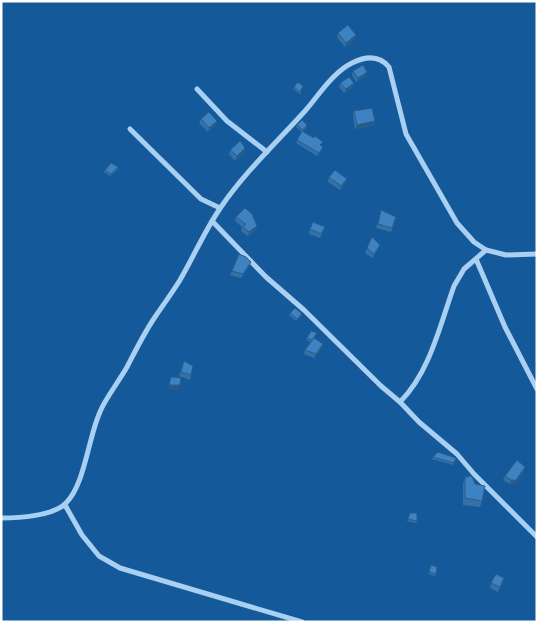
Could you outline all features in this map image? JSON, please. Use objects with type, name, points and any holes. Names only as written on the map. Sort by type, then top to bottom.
[{"type":"street","points":[[1,518],[29,516],[65,505],[77,486],[91,436],[104,404],[127,367],[144,334],[180,280],[220,208],[244,176],[303,113],[329,82],[350,64],[372,57],[381,60],[389,67],[396,90],[402,123],[412,146],[457,223],[474,242],[486,250],[506,255],[537,254]]},
{"type":"street","points":[[197,89],[227,121],[266,152]]},
{"type":"street","points":[[130,129],[201,198],[220,208]]},
{"type":"street","points":[[212,221],[273,284],[304,310],[381,386],[400,402],[418,422],[456,454],[537,537]]},
{"type":"street","points":[[400,402],[413,389],[432,350],[459,276],[464,269],[486,250]]},
{"type":"street","points":[[476,259],[505,328],[537,389]]},
{"type":"street","points":[[65,505],[82,534],[99,556],[120,568],[302,622]]},
{"type":"building","points":[[348,25],[356,35],[346,43],[338,33]]},
{"type":"building","points":[[363,65],[367,72],[358,78],[353,71]]},
{"type":"building","points":[[349,77],[354,83],[346,89],[340,83]]},
{"type":"building","points":[[298,82],[303,86],[300,92],[294,87]]},
{"type":"building","points":[[372,108],[375,121],[357,125],[354,111]]},
{"type":"building","points":[[209,112],[217,121],[209,128],[201,119]]},
{"type":"building","points":[[302,120],[307,125],[303,130],[297,125]]},
{"type":"building","points":[[302,131],[314,138],[315,136],[323,142],[320,145],[323,147],[319,153],[297,140]]},
{"type":"building","points":[[240,141],[245,148],[237,156],[230,150]]},
{"type":"building","points":[[111,163],[118,167],[111,174],[105,170]]},
{"type":"building","points":[[335,170],[347,179],[341,186],[329,177]]},
{"type":"building","points":[[245,208],[252,214],[257,226],[249,232],[243,227],[246,224],[236,217]]},
{"type":"building","points":[[381,210],[396,217],[392,228],[378,224]]},
{"type":"building","points":[[313,222],[325,227],[321,234],[310,229]]},
{"type":"building","points":[[372,237],[380,245],[374,254],[367,248]]},
{"type":"building","points":[[239,254],[251,262],[243,274],[232,271]]},
{"type":"building","points":[[295,308],[302,314],[297,319],[290,313]]},
{"type":"building","points":[[311,331],[317,333],[312,340],[307,338]]},
{"type":"building","points":[[314,338],[323,344],[316,354],[305,350]]},
{"type":"building","points":[[184,361],[193,366],[191,375],[181,372]]},
{"type":"building","points":[[171,377],[181,378],[180,385],[169,385]]},
{"type":"building","points":[[438,452],[456,458],[454,463],[433,457]]},
{"type":"building","points":[[517,460],[525,467],[516,480],[511,480],[505,476]]},
{"type":"building","points":[[472,476],[475,484],[485,486],[482,501],[465,498],[465,477]]},
{"type":"building","points":[[410,513],[417,513],[417,521],[408,519]]},
{"type":"building","points":[[431,565],[437,567],[436,574],[429,572]]},
{"type":"building","points":[[496,574],[504,578],[500,587],[491,583]]}]
